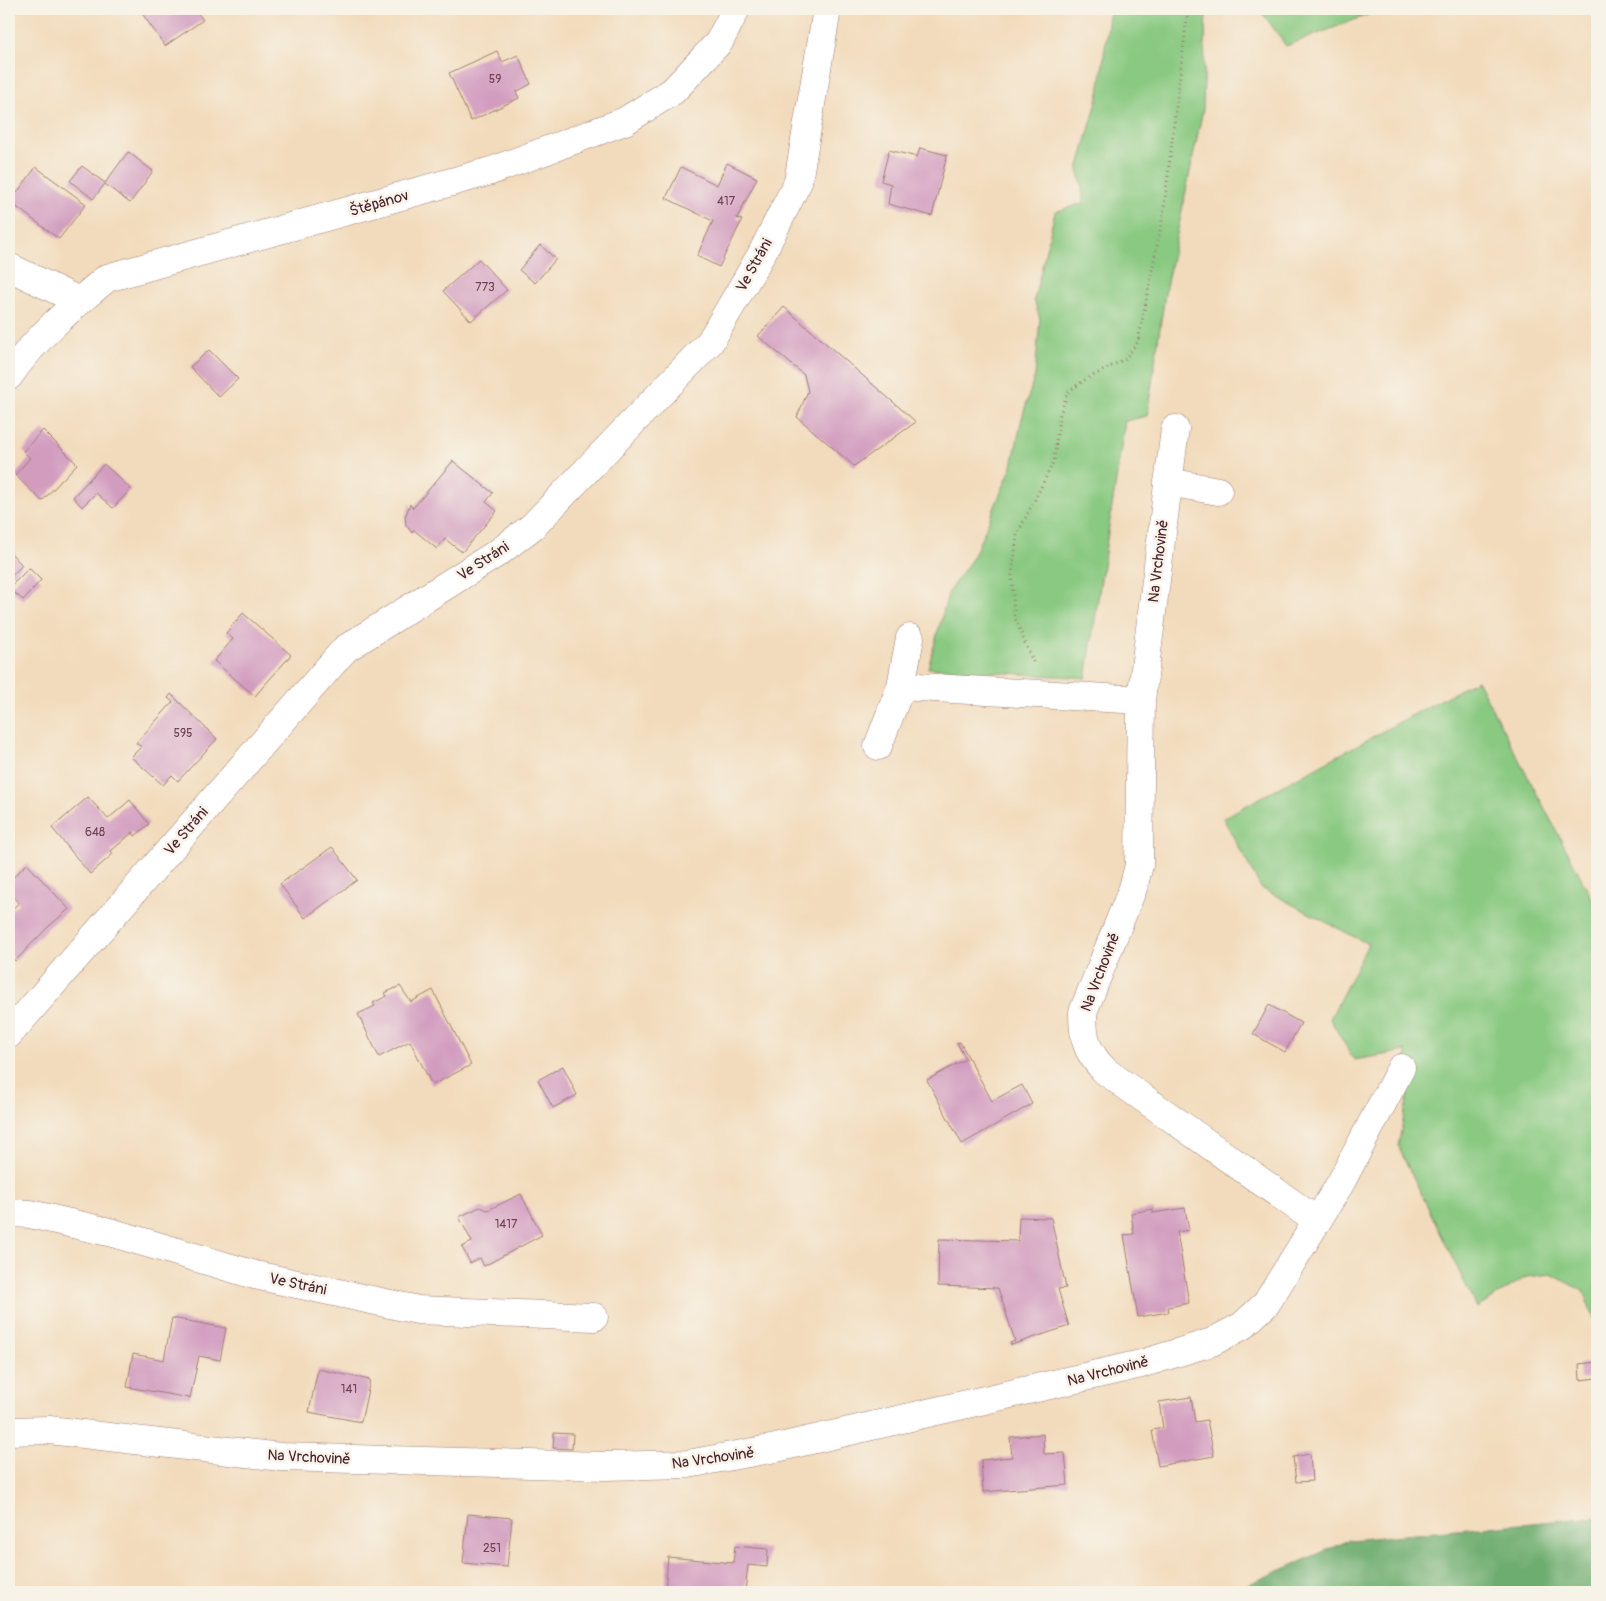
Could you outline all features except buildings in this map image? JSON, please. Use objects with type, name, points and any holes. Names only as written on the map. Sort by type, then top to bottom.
[{"type":"street","name":"Štěpánov","points":[[9,376],[19,361],[79,301],[107,278],[491,171],[625,121],[672,91],[719,42],[736,9]]},
{"type":"street","name":"Ve Stráni","points":[[9,1034],[345,649],[499,552],[533,526],[710,342],[761,255],[798,182],[827,9]]},
{"type":"street","points":[[9,267],[79,301]]},
{"type":"street","name":"Na Vrchovině","points":[[1174,429],[1141,700],[1139,865],[1133,888],[1083,1012],[1083,1032],[1092,1058],[1105,1071],[1317,1221]]},
{"type":"street","points":[[1168,482],[1218,491]]},
{"type":"street","points":[[878,746],[901,686],[910,638]]},
{"type":"street","points":[[901,686],[1141,700]]},
{"type":"street","name":"Na Vrchovině","points":[[9,1431],[48,1430],[281,1457],[605,1466],[688,1464],[776,1448],[1141,1364],[1212,1342],[1242,1326],[1266,1304],[1340,1184],[1401,1068]]},
{"type":"street","name":"Ve Stráni","points":[[9,1213],[30,1214],[113,1233],[255,1275],[418,1310],[594,1317]]},
{"type":"path","points":[[1050,695],[1024,643],[1014,616],[1012,575],[1017,535],[1054,461],[1059,417],[1068,392],[1082,380],[1125,359],[1138,342],[1163,215],[1188,9]]},
{"type":"green space","points":[[1110,9],[1206,9],[1203,109],[1166,287],[1147,416],[1125,421],[1086,678],[928,668],[949,591],[974,556],[1012,466],[1022,418],[1035,375],[1040,319],[1034,300],[1055,212],[1083,203],[1082,185],[1078,170],[1099,94]]},
{"type":"green space","points":[[1260,9],[1383,9],[1286,46]]},
{"type":"green space","points":[[1477,680],[1597,908],[1596,1323],[1583,1291],[1551,1274],[1526,1277],[1477,1308],[1398,1146],[1408,1096],[1406,1051],[1354,1060],[1330,1019],[1368,944],[1261,888],[1223,818]]},
{"type":"green space","points":[[1597,1517],[1597,1592],[1231,1592],[1350,1540]]}]
